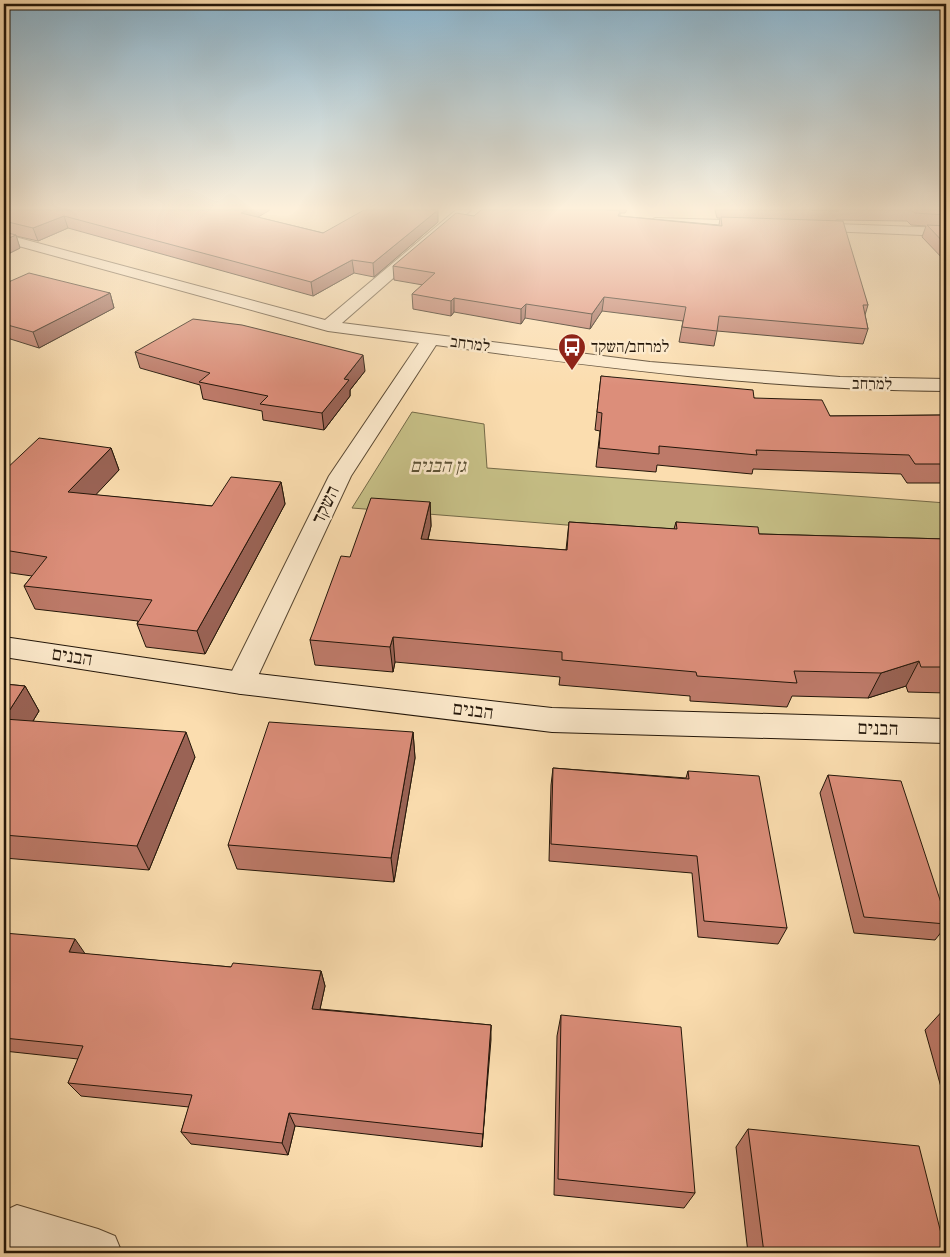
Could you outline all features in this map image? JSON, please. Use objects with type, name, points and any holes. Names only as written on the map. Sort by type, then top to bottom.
[{"type":"street","name":"למרחב","points":[[117,269],[328,326],[650,368],[840,383],[946,385]]},
{"type":"street","points":[[328,326],[395,269]]},
{"type":"street","name":"השקד","points":[[241,683],[340,476],[431,339]]},
{"type":"street","name":"הבנים","points":[[4,647],[241,683],[552,720],[946,731]]},
{"type":"street","points":[[8,1253],[17,1230],[98,1253]]},
{"type":"green space","name":"גן הבנים","points":[[412,412],[484,424],[487,468],[946,503],[946,548],[869,549],[352,508]]},
{"type":"building","points":[[261,269],[336,269],[311,282]]},
{"type":"building","points":[[409,269],[857,269],[868,305],[863,305],[868,329],[719,316],[717,331],[682,327],[686,307],[604,297],[592,314],[526,304],[521,309],[454,298],[451,301],[412,294],[435,273]]},
{"type":"building","points":[[29,273],[110,293],[33,332],[4,324],[4,284]]},
{"type":"building","points":[[193,319],[242,325],[363,355],[344,379],[349,380],[322,413],[260,404],[268,396],[199,382],[210,373],[135,352]]},
{"type":"building","points":[[601,376],[753,390],[754,398],[822,400],[830,416],[946,415],[946,464],[915,464],[909,455],[756,450],[757,455],[659,446],[659,454],[599,448],[602,413],[597,412]]},
{"type":"building","points":[[39,438],[111,448],[68,492],[212,506],[231,477],[281,482],[197,631],[137,624],[152,600],[24,586],[47,557],[4,550],[4,489],[8,484],[4,479],[4,471]]},
{"type":"building","points":[[371,498],[430,502],[421,539],[567,550],[569,522],[677,529],[676,522],[758,527],[759,534],[946,539],[946,667],[921,667],[919,661],[881,673],[794,671],[797,683],[697,676],[696,672],[562,660],[562,652],[393,637],[390,647],[310,640],[341,556],[350,557]]},
{"type":"building","points":[[4,684],[25,686],[4,719]]},
{"type":"building","points":[[4,719],[186,732],[137,846],[4,835]]},
{"type":"building","points":[[269,722],[413,732],[391,858],[228,845]]},
{"type":"building","points":[[553,768],[689,779],[688,771],[759,776],[787,928],[704,921],[697,856],[551,844]]},
{"type":"building","points":[[828,775],[901,781],[946,918],[946,924],[864,917]]},
{"type":"building","points":[[4,933],[75,939],[69,952],[231,967],[233,963],[321,971],[312,1009],[491,1025],[483,1134],[289,1113],[282,1143],[181,1132],[192,1095],[68,1083],[83,1046],[4,1038]]},
{"type":"building","points":[[561,1015],[681,1027],[695,1193],[558,1179]]},
{"type":"building","points":[[748,1129],[919,1146],[946,1253],[764,1253]]},
{"type":"place","name":"למרחב/השקד","points":[[572,371]]}]
